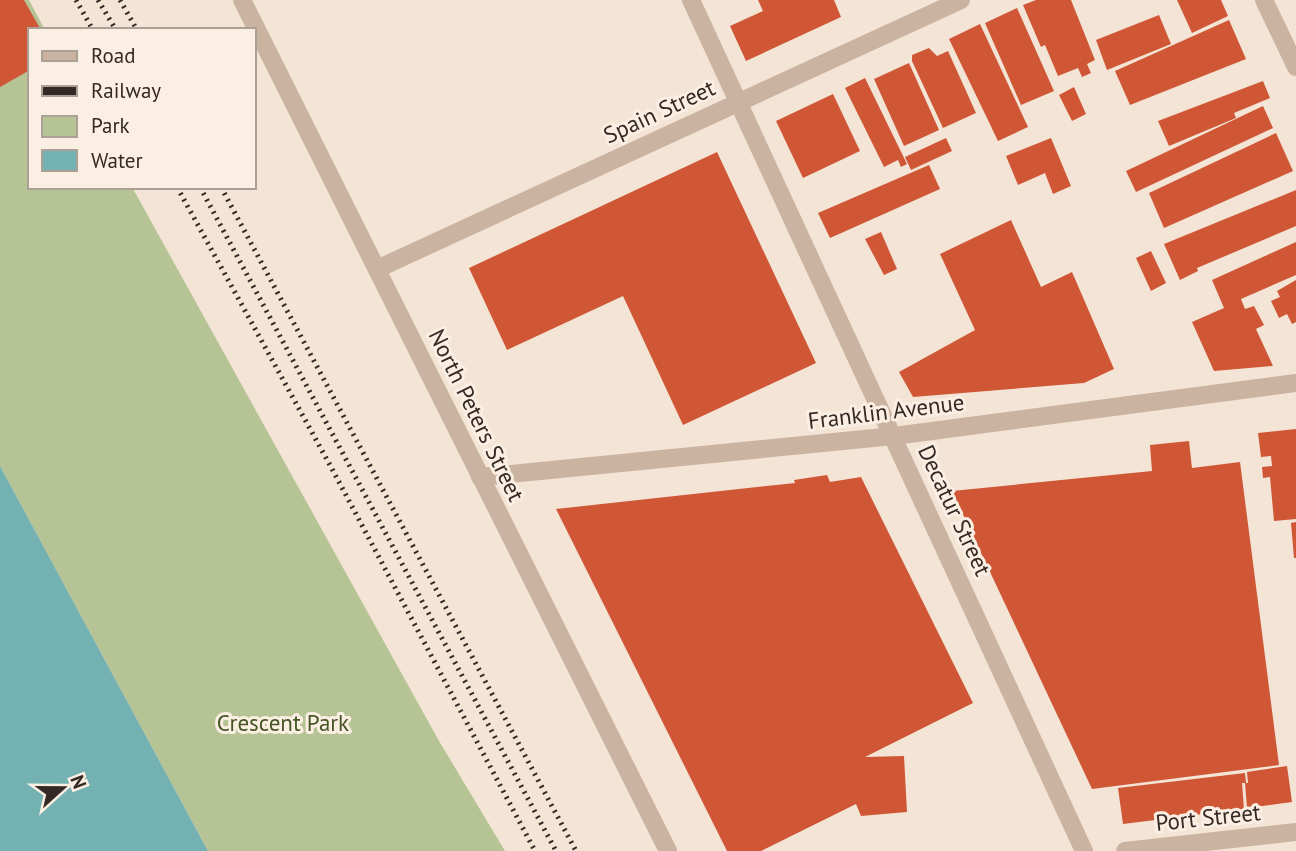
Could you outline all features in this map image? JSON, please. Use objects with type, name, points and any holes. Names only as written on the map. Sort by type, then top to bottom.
[{"type":"street","name":"North Peters Street","points":[[243,0],[668,851]]},
{"type":"street","name":"Decatur Street","points":[[691,0],[1084,851]]},
{"type":"street","name":"Spain Street","points":[[377,269],[961,0]]},
{"type":"street","points":[[1264,0],[1296,66]]},
{"type":"street","name":"Franklin Avenue","points":[[480,477],[894,436],[1296,383]]},
{"type":"street","name":"Port Street","points":[[1125,851],[1296,832]]},
{"type":"green space","name":"Crescent Park","points":[[0,0],[29,0],[44,28],[28,28],[28,189],[133,189],[439,741],[505,851],[208,851],[0,466]]},
{"type":"water","points":[[0,466],[208,851],[0,851]]},
{"type":"building","points":[[0,0],[24,0],[40,28],[28,28],[28,71],[0,87]]},
{"type":"building","points":[[758,0],[834,0],[841,17],[746,61],[730,26],[763,11]]},
{"type":"building","points":[[1036,0],[1071,0],[1095,60],[1087,64],[1091,73],[1082,77],[1078,68],[1058,76],[1045,45],[1041,47],[1023,5]]},
{"type":"building","points":[[1177,0],[1221,0],[1228,16],[1192,33]]},
{"type":"building","points":[[1017,8],[1054,91],[1021,105],[985,23]]},
{"type":"building","points":[[1159,15],[1171,44],[1107,70],[1096,40]]},
{"type":"building","points":[[1229,20],[1246,59],[1130,105],[1115,71]]},
{"type":"building","points":[[980,24],[1028,127],[998,141],[949,39]]},
{"type":"building","points":[[929,48],[937,56],[948,51],[976,113],[943,128],[912,61],[912,55]]},
{"type":"building","points":[[909,63],[939,130],[904,146],[874,79]]},
{"type":"building","points":[[865,78],[907,164],[901,167],[898,160],[884,167],[845,88]]},
{"type":"building","points":[[1263,81],[1270,98],[1234,113],[1236,118],[1169,146],[1158,121]]},
{"type":"building","points":[[1074,87],[1086,114],[1072,121],[1059,95]]},
{"type":"building","points":[[833,94],[860,151],[803,178],[776,121]]},
{"type":"building","points":[[1263,106],[1273,128],[1136,192],[1126,171]]},
{"type":"building","points":[[1276,133],[1293,171],[1164,228],[1149,193]]},
{"type":"building","points":[[946,138],[952,151],[911,170],[905,157]]},
{"type":"building","points":[[1051,138],[1071,186],[1053,194],[1045,173],[1018,185],[1006,156]]},
{"type":"building","points":[[717,152],[816,363],[683,425],[623,296],[507,350],[469,268]]},
{"type":"building","points":[[929,165],[940,189],[830,238],[818,213]]},
{"type":"building","points":[[1296,190],[1296,226],[1197,268],[1198,271],[1180,280],[1164,244]]},
{"type":"building","points":[[1011,220],[1041,287],[1072,272],[1114,369],[1084,383],[913,397],[899,372],[975,330],[940,254]]},
{"type":"building","points":[[881,232],[897,269],[884,275],[865,239]]},
{"type":"building","points":[[1296,242],[1296,275],[1241,299],[1245,309],[1254,306],[1264,325],[1256,329],[1273,366],[1214,371],[1192,322],[1224,308],[1212,280]]},
{"type":"building","points":[[1151,251],[1166,283],[1151,291],[1136,258]]},
{"type":"building","points":[[1296,280],[1296,322],[1292,324],[1287,314],[1279,318],[1271,301],[1280,297],[1277,291]]},
{"type":"building","points":[[1296,429],[1296,519],[1274,521],[1270,477],[1263,478],[1262,467],[1272,466],[1271,456],[1261,457],[1258,433]]},
{"type":"building","points":[[1189,441],[1192,468],[1240,462],[1279,765],[1092,789],[952,491],[1152,471],[1150,445]]},
{"type":"building","points":[[827,475],[830,482],[861,477],[973,703],[865,757],[904,756],[907,812],[861,816],[856,804],[761,851],[727,851],[556,509],[795,483],[794,480]]},
{"type":"building","points":[[1296,522],[1296,558],[1294,558],[1291,523]]},
{"type":"building","points":[[1287,766],[1292,802],[1247,808],[1245,783],[1242,783],[1244,809],[1123,824],[1118,788],[1245,773],[1248,783],[1247,772]]},
{"type":"railway","points":[[76,0],[92,28]]},
{"type":"railway","points":[[98,0],[115,28]]},
{"type":"railway","points":[[120,0],[136,28]]},
{"type":"railway","points":[[178,189],[331,467],[535,851]]},
{"type":"railway","points":[[201,189],[556,851]]},
{"type":"railway","points":[[222,189],[576,851]]}]
